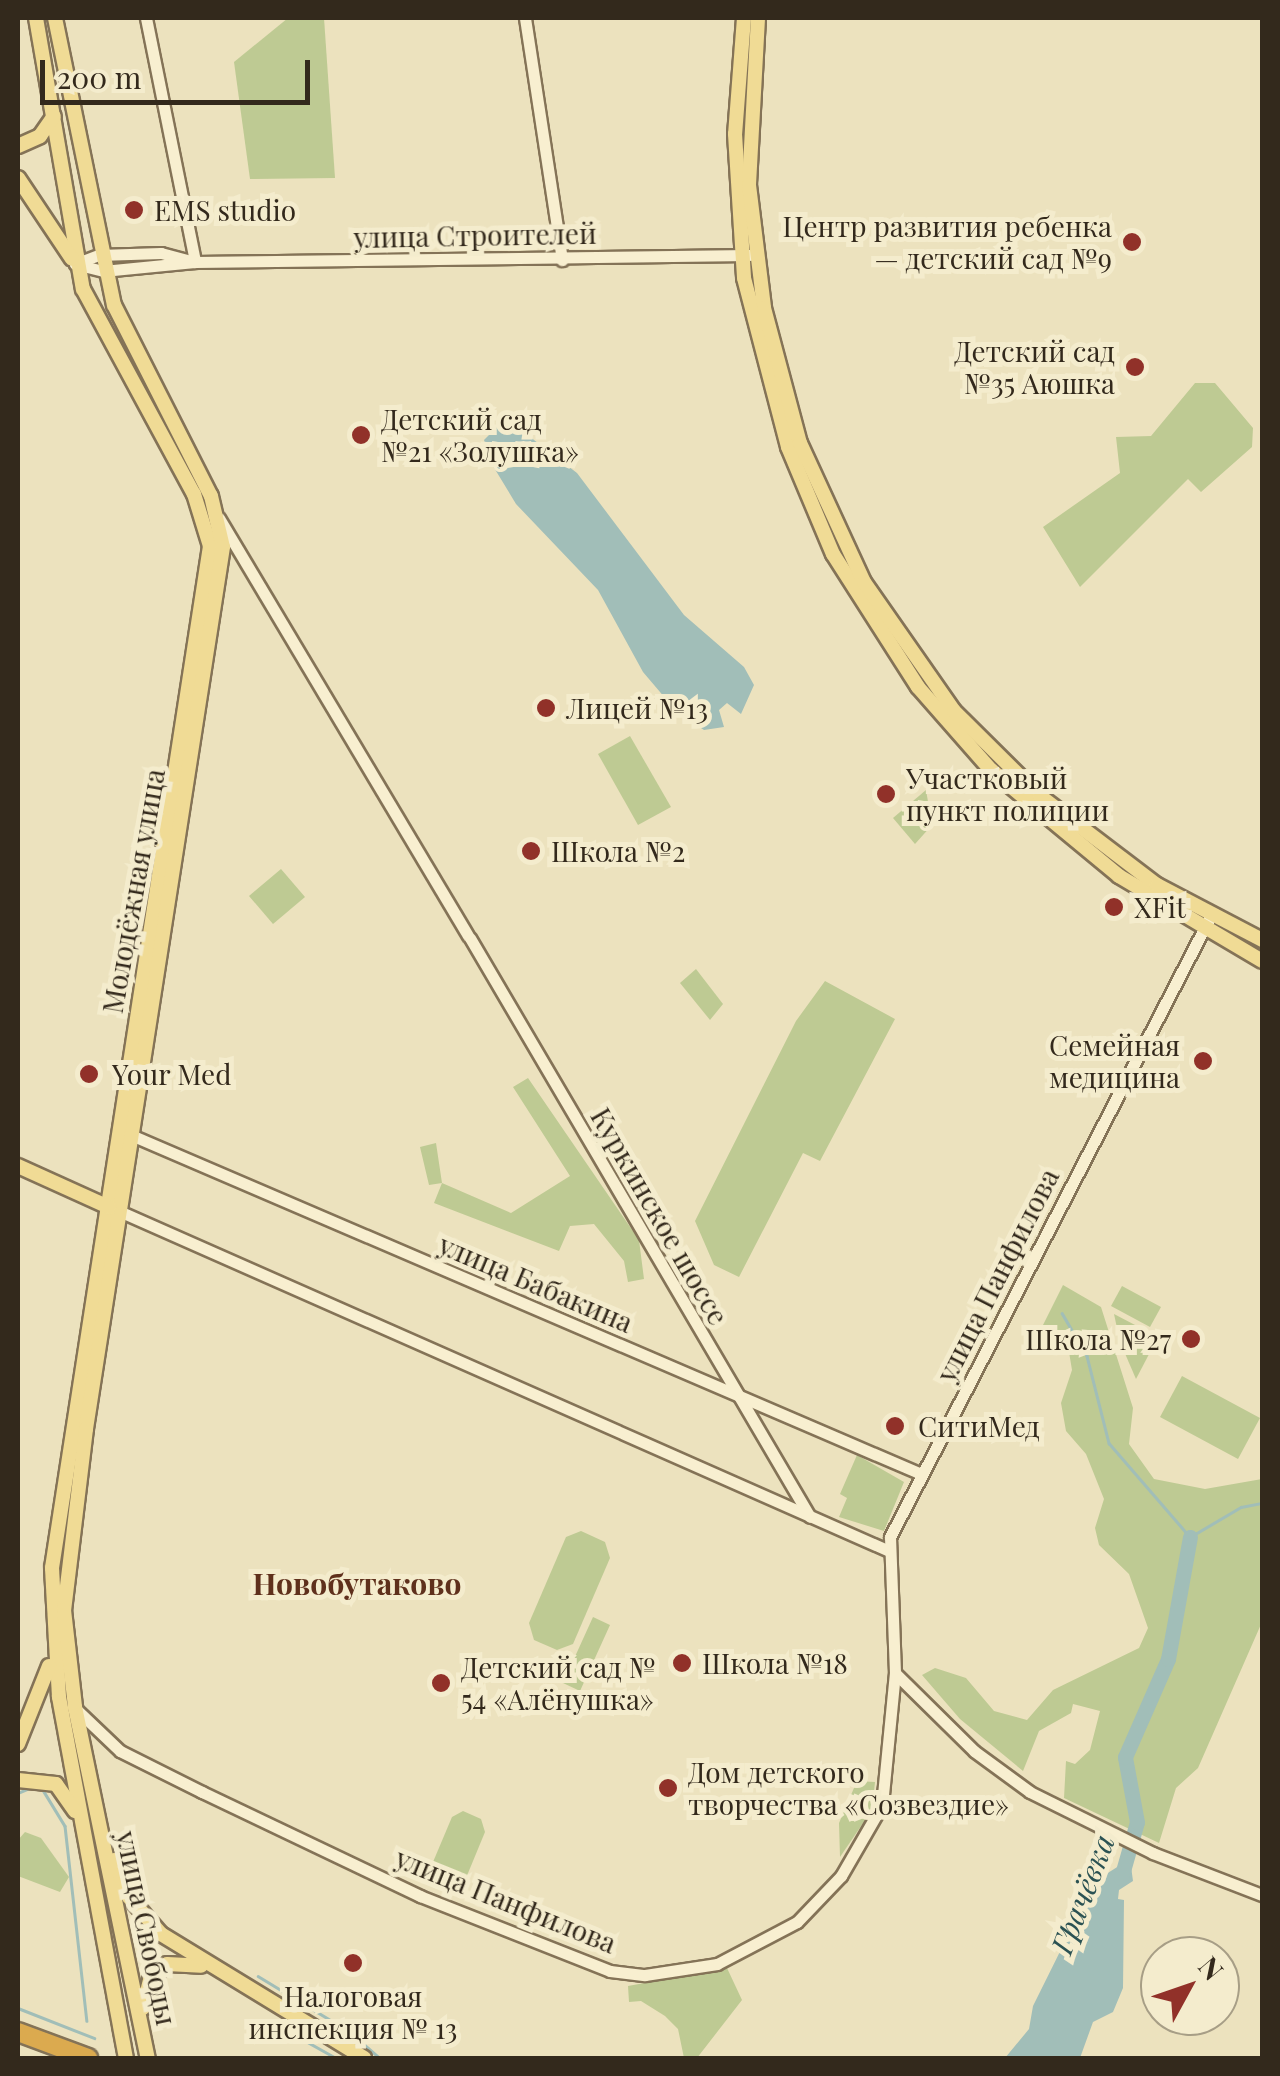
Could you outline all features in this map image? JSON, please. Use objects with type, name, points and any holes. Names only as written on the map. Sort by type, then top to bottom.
[{"type":"highway","points":[[18,2032],[88,2058]]},
{"type":"main road","points":[[36,18],[75,264]]},
{"type":"main road","name":"Молодёжная улица","points":[[55,18],[99,255],[123,325],[218,514],[220,576],[131,1136],[112,1208],[66,1578],[65,1642],[96,1808]]},
{"type":"main road","points":[[744,18],[734,134],[748,255],[801,484],[833,554],[893,653],[991,770],[1093,856],[1203,932],[1262,961]]},
{"type":"main road","points":[[758,18],[749,124],[748,255],[781,380],[813,478],[894,631],[954,711],[1040,796],[1126,865],[1262,940]]},
{"type":"main road","points":[[40,37],[48,27],[58,34]]},
{"type":"main road","points":[[18,146],[40,136],[54,116]]},
{"type":"main road","points":[[18,178],[75,264]]},
{"type":"main road","name":"Молодёжная улица","points":[[75,264],[104,334],[194,494],[210,546],[178,786],[52,1568],[52,1645],[88,1851]]},
{"type":"main road","points":[[18,1166],[112,1208]]},
{"type":"main road","points":[[18,1744],[43,1695],[52,1645]]},
{"type":"main road","points":[[18,1780],[37,1777],[64,1790],[88,1851]]},
{"type":"main road","points":[[96,1808],[129,1897],[160,1934],[364,2058]]},
{"type":"main road","name":"улица Свободы","points":[[96,1808],[148,2058]]},
{"type":"main road","name":"улица Свободы","points":[[88,1851],[126,2058]]},
{"type":"main road","points":[[142,2024],[150,1980],[167,1964],[192,1962],[354,2058]]},
{"type":"street","points":[[146,18],[195,262]]},
{"type":"street","points":[[525,18],[562,260]]},
{"type":"street","name":"улица Строителей","points":[[75,264],[99,255],[160,252],[195,262]]},
{"type":"street","name":"улица Строителей","points":[[75,264],[104,270],[195,262],[748,255]]},
{"type":"street","name":"Куркинское шоссе","points":[[218,514],[810,1517]]},
{"type":"street","points":[[220,576],[228,568],[252,576]]},
{"type":"street","name":"улица Панфилова","points":[[75,1707],[98,1736],[126,1755],[384,1878],[610,1971],[645,1975],[740,1957],[797,1922],[841,1876],[878,1820],[895,1674],[889,1551],[922,1474],[1211,915]]},
{"type":"street","name":"улица Бабакина","points":[[131,1136],[922,1474]]},
{"type":"street","points":[[112,1208],[889,1551]]},
{"type":"street","points":[[692,1377],[720,1368]]},
{"type":"street","points":[[895,1674],[1000,1771],[1114,1835],[1262,1895]]},
{"type":"green space","points":[[288,18],[324,18],[335,178],[250,179],[234,62]]},
{"type":"green space","points":[[1195,383],[1215,383],[1253,428],[1252,447],[1201,492],[1188,479],[1080,587],[1043,527],[1120,473],[1116,437],[1151,436]]},
{"type":"green space","points":[[630,736],[671,807],[638,825],[598,754]]},
{"type":"green space","points":[[926,790],[932,825],[915,844],[893,818]]},
{"type":"green space","points":[[281,869],[305,897],[273,924],[249,896]]},
{"type":"green space","points":[[696,969],[723,1004],[710,1020],[680,983]]},
{"type":"green space","points":[[825,981],[895,1019],[820,1161],[803,1153],[739,1277],[714,1265],[695,1221],[796,1021]]},
{"type":"green space","points":[[528,1078],[639,1240],[644,1279],[628,1282],[624,1261],[594,1224],[570,1226],[559,1251],[434,1203],[442,1183],[511,1213],[570,1176],[513,1087]]},
{"type":"green space","points":[[436,1143],[442,1183],[429,1185],[420,1147]]},
{"type":"green space","points":[[1063,1285],[1101,1307],[1133,1408],[1129,1444],[1154,1479],[1205,1489],[1262,1479],[1262,1622],[1198,1768],[1176,1788],[1159,1843],[1064,1798],[1066,1761],[1075,1764],[1090,1750],[1100,1711],[1073,1704],[1071,1713],[1039,1731],[1023,1771],[960,1719],[922,1675],[935,1668],[966,1678],[994,1711],[1027,1720],[1053,1690],[1139,1648],[1148,1628],[1129,1574],[1099,1545],[1095,1528],[1104,1499],[1086,1454],[1066,1431],[1061,1403],[1072,1370],[1068,1346],[1041,1329]]},
{"type":"green space","points":[[1122,1286],[1161,1307],[1150,1327],[1111,1306]]},
{"type":"green space","points":[[1114,1314],[1158,1337],[1136,1379],[1120,1342]]},
{"type":"green space","points":[[1182,1376],[1260,1418],[1238,1459],[1160,1417]]},
{"type":"green space","points":[[857,1455],[904,1482],[884,1531],[839,1517],[847,1498],[840,1494]]},
{"type":"green space","points":[[581,1531],[605,1542],[610,1558],[573,1644],[557,1650],[534,1640],[529,1623],[566,1537]]},
{"type":"green space","points":[[593,1617],[610,1625],[580,1691],[563,1683]]},
{"type":"green space","points":[[857,1781],[875,1782],[872,1810],[840,1857],[839,1823]]},
{"type":"green space","points":[[463,1811],[481,1819],[485,1832],[466,1878],[454,1884],[436,1876],[433,1862],[452,1817]]},
{"type":"green space","points":[[25,1832],[41,1838],[69,1877],[60,1892],[18,1876],[18,1840]]},
{"type":"green space","points":[[727,1968],[742,2000],[697,2058],[684,2058],[678,2029],[665,2016],[641,2001],[629,2002],[628,1986]]},
{"type":"water","points":[[501,423],[521,430],[577,473],[684,615],[744,667],[754,685],[741,714],[727,703],[719,710],[724,727],[704,730],[677,712],[643,672],[598,590],[516,504],[493,466],[484,440]]},
{"type":"water","points":[[1130,1859],[1133,1881],[1119,1890],[1118,1899],[1124,1900],[1123,1988],[1113,2012],[1093,2022],[1080,2058],[1005,2058],[1029,2029],[1033,2006],[1095,1881]]},
{"type":"waterway","name":"Грачёвка","points":[[1062,1313],[1087,1356],[1109,1443],[1190,1537],[1241,1507],[1262,1503]]},
{"type":"waterway","name":"Грачёвка","points":[[1121,1878],[1137,1822],[1125,1757],[1168,1659],[1190,1537]]},
{"type":"waterway","points":[[18,1793],[30,1788]]},
{"type":"waterway","points":[[43,1790],[65,1826],[87,2021]]},
{"type":"waterway","points":[[258,1976],[350,2032],[380,2058]]},
{"type":"waterway","points":[[18,2008],[94,2038]]},
{"type":"waterway","points":[[279,2026],[336,2058]]},
{"type":"place","name":"EMS studio","points":[[134,210]]},
{"type":"place","name":"Центр развития ребенка — детский сад №9","points":[[1132,242]]},
{"type":"place","name":"Детский сад №35 Аюшка","points":[[1135,367]]},
{"type":"place","name":"Детский сад №21 «Золушка»","points":[[361,435]]},
{"type":"place","name":"Лицей №13","points":[[546,708]]},
{"type":"place","name":"Участковый пункт полиции","points":[[886,794]]},
{"type":"place","name":"Школа №2","points":[[531,851]]},
{"type":"place","name":"XFit","points":[[1114,907]]},
{"type":"place","name":"Семейная медицина","points":[[1203,1061]]},
{"type":"place","name":"Your Med","points":[[89,1074]]},
{"type":"place","name":"Школа №27","points":[[1191,1339]]},
{"type":"place","name":"СитиМед","points":[[895,1426]]},
{"type":"place","name":"Школа №18","points":[[682,1663]]},
{"type":"place","name":"Детский сад № 54 «Алёнушка»","points":[[441,1683]]},
{"type":"place","name":"Дом детского творчества «Созвездие»","points":[[668,1788]]},
{"type":"place","name":"Налоговая инспекция № 13","points":[[353,1963]]},
{"type":"district","name":"Новобутаково","points":[[357,1583]]}]
